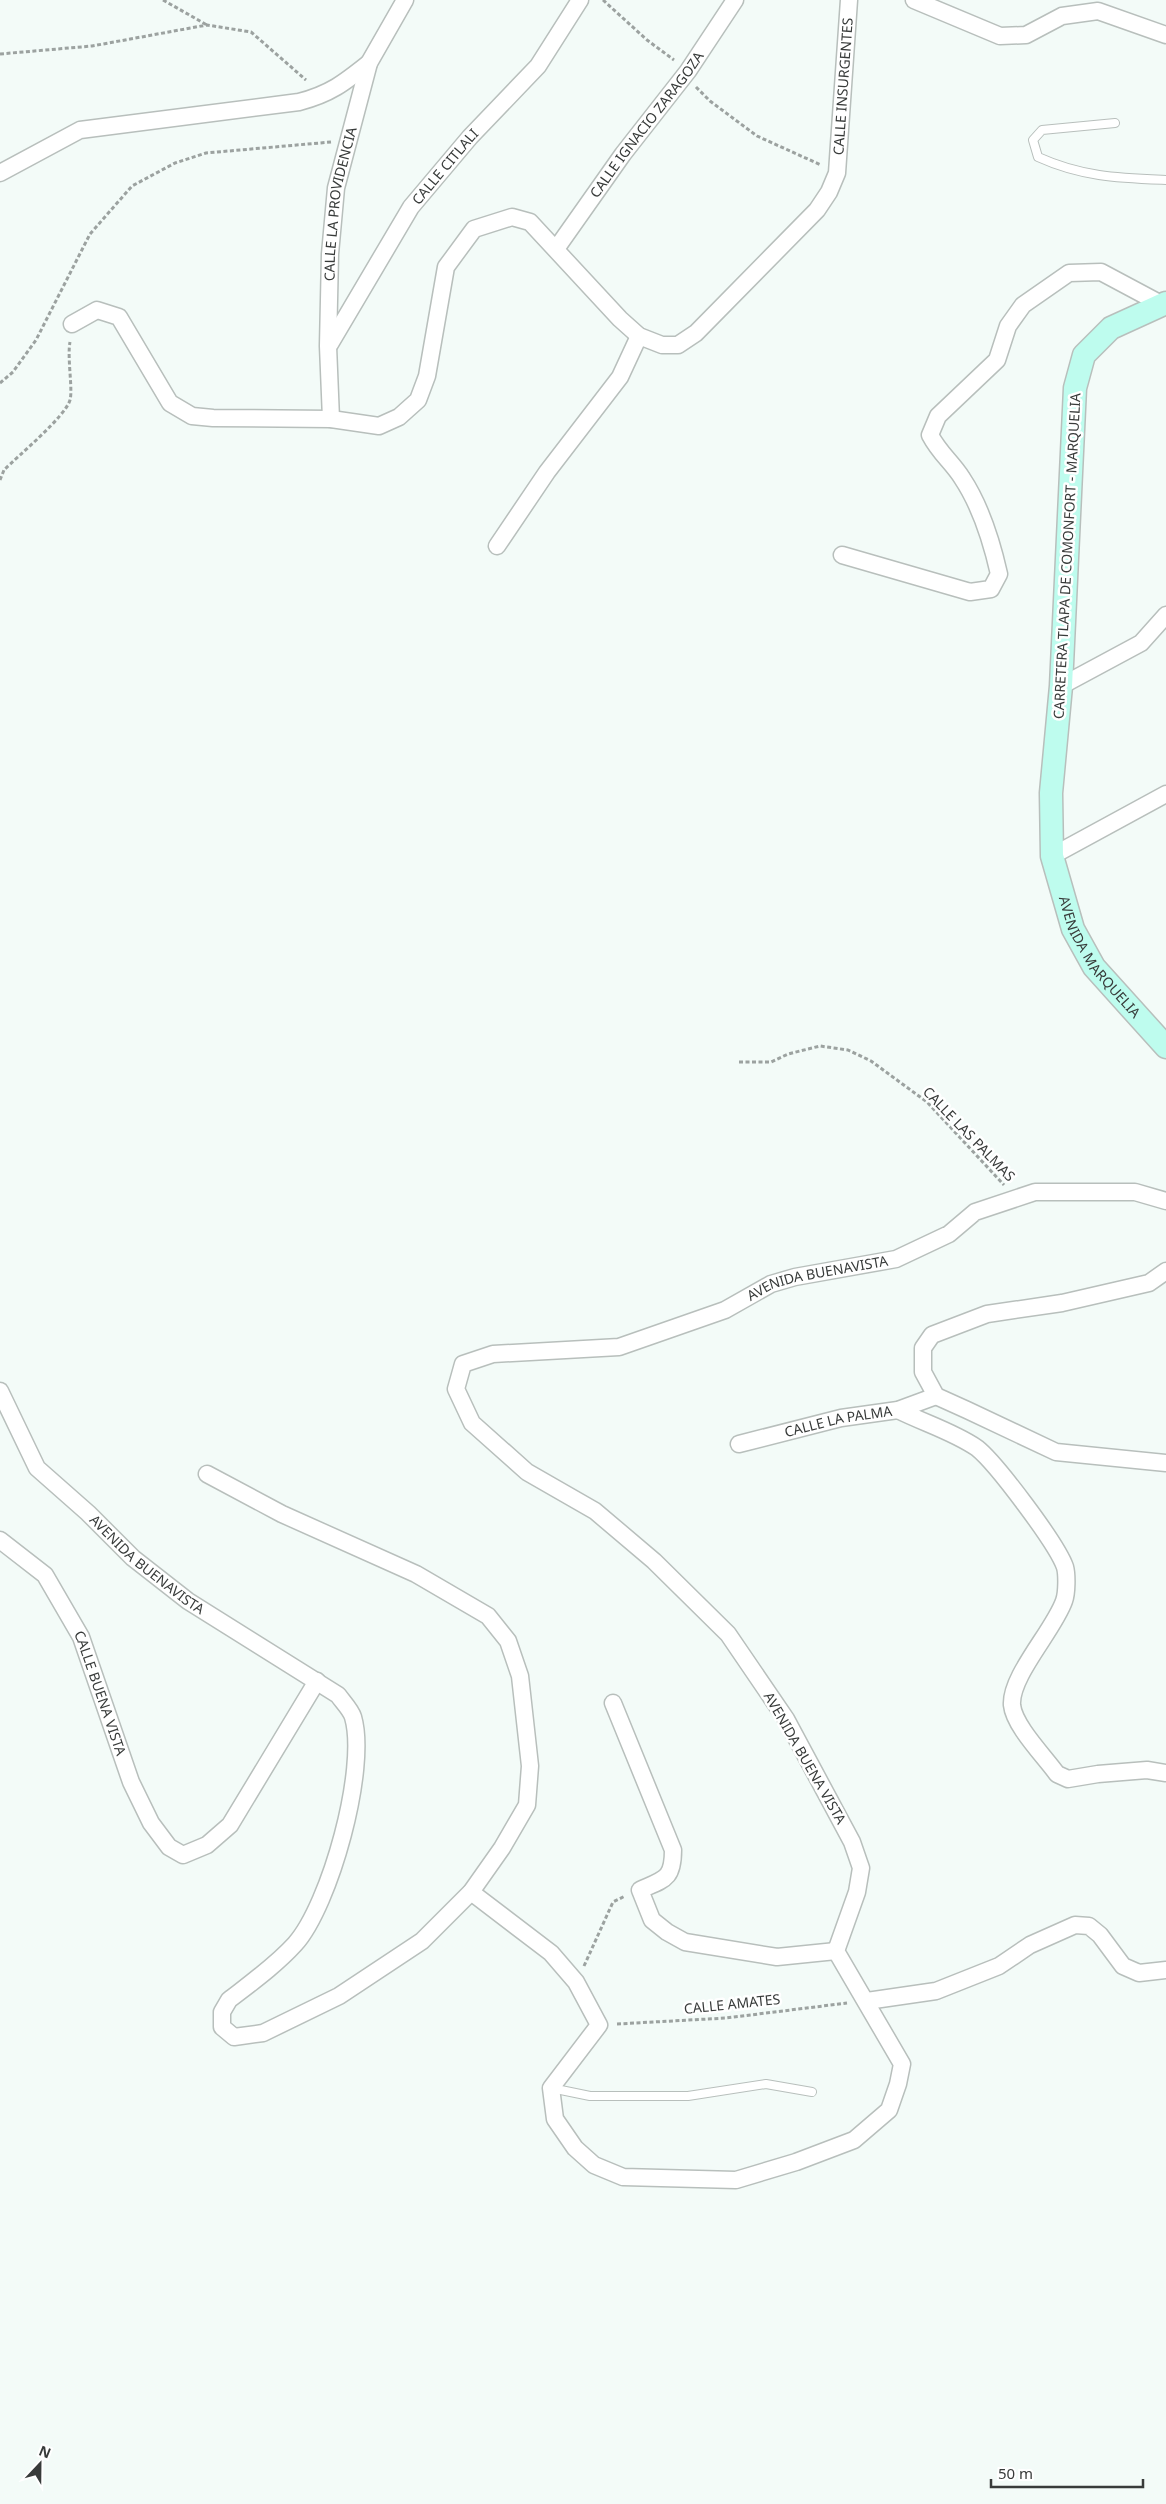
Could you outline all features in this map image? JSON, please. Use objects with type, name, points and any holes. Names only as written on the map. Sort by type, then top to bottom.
[{"type":"main road","name":"CARRETERA TLAPA DE COMONFORT - MARQUELIA","points":[[1052,856],[1051,793],[1061,686],[1077,380],[1084,355],[1111,328],[1164,304]]},
{"type":"main road","name":"AVENIDA MARQUELIA","points":[[1052,856],[1073,929],[1094,967],[1166,1047]]},
{"type":"street","name":"CALLE LA PROVIDENCIA","points":[[331,419],[328,346],[330,254],[336,188],[369,63],[405,0]]},
{"type":"street","name":"CALLE CITLALI","points":[[328,346],[411,206],[470,137],[538,66],[580,0]]},
{"type":"street","name":"CALLE IGNACIO ZARAGOZA","points":[[556,249],[623,154],[688,71],[736,0]]},
{"type":"street","name":"CALLE INSURGENTES","points":[[837,173],[849,0]]},
{"type":"street","points":[[914,0],[1000,36],[1026,35],[1062,16],[1098,11],[1166,35]]},
{"type":"street","points":[[0,173],[80,130],[299,102],[324,96],[339,88],[369,63]]},
{"type":"street","points":[[72,324],[97,310],[119,317],[170,403],[192,416],[213,418],[331,419],[379,426],[399,417],[418,400],[427,376],[446,268],[474,229],[512,217],[530,222],[620,319],[639,336],[662,345],[678,345],[696,333],[817,210],[829,192],[837,173]]},
{"type":"street","points":[[842,555],[970,592],[990,590],[999,574],[991,538],[962,478],[938,452],[930,436],[938,416],[997,360],[1008,326],[1023,305],[1069,273],[1101,272],[1164,304]]},
{"type":"street","points":[[497,546],[547,472],[620,377],[639,336]]},
{"type":"street","points":[[1061,686],[1141,643],[1166,615]]},
{"type":"street","points":[[1052,856],[1166,794]]},
{"type":"street","name":"AVENIDA BUENAVISTA","points":[[463,1364],[492,1354],[619,1347],[726,1310],[771,1284],[795,1277],[896,1259],[949,1234],[975,1212],[1035,1192],[1135,1192],[1166,1200]]},
{"type":"street","points":[[1166,1271],[1149,1283],[1062,1303],[987,1314],[932,1336],[922,1348],[923,1372],[936,1396],[1056,1452],[1166,1463]]},
{"type":"street","name":"AVENIDA BUENA VISTA","points":[[463,1364],[456,1389],[472,1423],[527,1472],[596,1511],[654,1561],[728,1634],[786,1719],[852,1842],[861,1868],[857,1892],[836,1951]]},
{"type":"street","name":"AVENIDA BUENAVISTA","points":[[0,1391],[37,1468],[88,1513],[132,1558],[188,1601],[317,1680],[338,1695],[353,1716],[355,1738],[354,1781],[341,1847],[317,1909],[296,1943],[229,2000],[222,2012],[222,2027],[234,2037],[263,2032],[339,1996],[422,1941],[471,1892]]},
{"type":"street","name":"CALLE LA PALMA","points":[[739,1444],[841,1418],[898,1410],[936,1396]]},
{"type":"street","points":[[898,1410],[966,1441],[979,1450],[995,1467],[1053,1543],[1066,1568],[1065,1600],[1015,1687],[1012,1704],[1015,1719],[1057,1774],[1068,1779],[1098,1774],[1147,1770],[1166,1773]]},
{"type":"street","points":[[207,1474],[300,1522],[416,1574],[488,1616],[508,1641],[520,1676],[530,1766],[527,1805],[502,1848],[471,1892],[551,1953],[576,1982],[598,2025],[551,2088],[555,2118],[575,2148],[594,2165],[623,2178],[736,2180],[796,2162],[854,2140],[889,2110],[898,2084],[902,2064],[867,2001],[849,1977],[836,1951],[777,1957],[685,1942],[667,1932],[652,1920],[640,1890],[666,1879],[673,1867],[673,1850],[613,1703]]},
{"type":"street","name":"CALLE BUENA VISTA","points":[[0,1540],[45,1575],[81,1637],[131,1782],[151,1823],[169,1847],[183,1855],[208,1845],[230,1825],[317,1680]]},
{"type":"street","points":[[867,2001],[936,1991],[1000,1966],[1030,1944],[1075,1925],[1089,1926],[1095,1931],[1123,1966],[1139,1973],[1166,1970]]},
{"type":"lane","points":[[1115,123],[1042,130],[1033,140],[1038,157],[1064,169],[1108,177],[1166,180]]},
{"type":"lane","points":[[551,2088],[590,2096],[688,2096],[766,2084],[812,2092]]},
{"type":"path","points":[[163,0],[207,25]]},
{"type":"path","points":[[603,0],[646,40],[688,71],[692,84],[710,101],[757,136],[837,173]]},
{"type":"path","points":[[0,54],[92,46],[207,25],[251,32],[324,96]]},
{"type":"path","points":[[0,383],[13,372],[36,340],[90,234],[132,186],[175,163],[206,153],[349,140]]},
{"type":"path","points":[[0,480],[4,470],[56,419],[70,399],[68,353],[72,324]]},
{"type":"path","name":"CALLE LAS PALMAS","points":[[739,1062],[771,1062],[788,1054],[820,1046],[848,1050],[871,1061],[927,1102],[1016,1199]]},
{"type":"path","points":[[576,1982],[612,1902],[640,1890]]},
{"type":"path","name":"CALLE AMATES","points":[[598,2025],[726,2018],[867,2001]]}]
